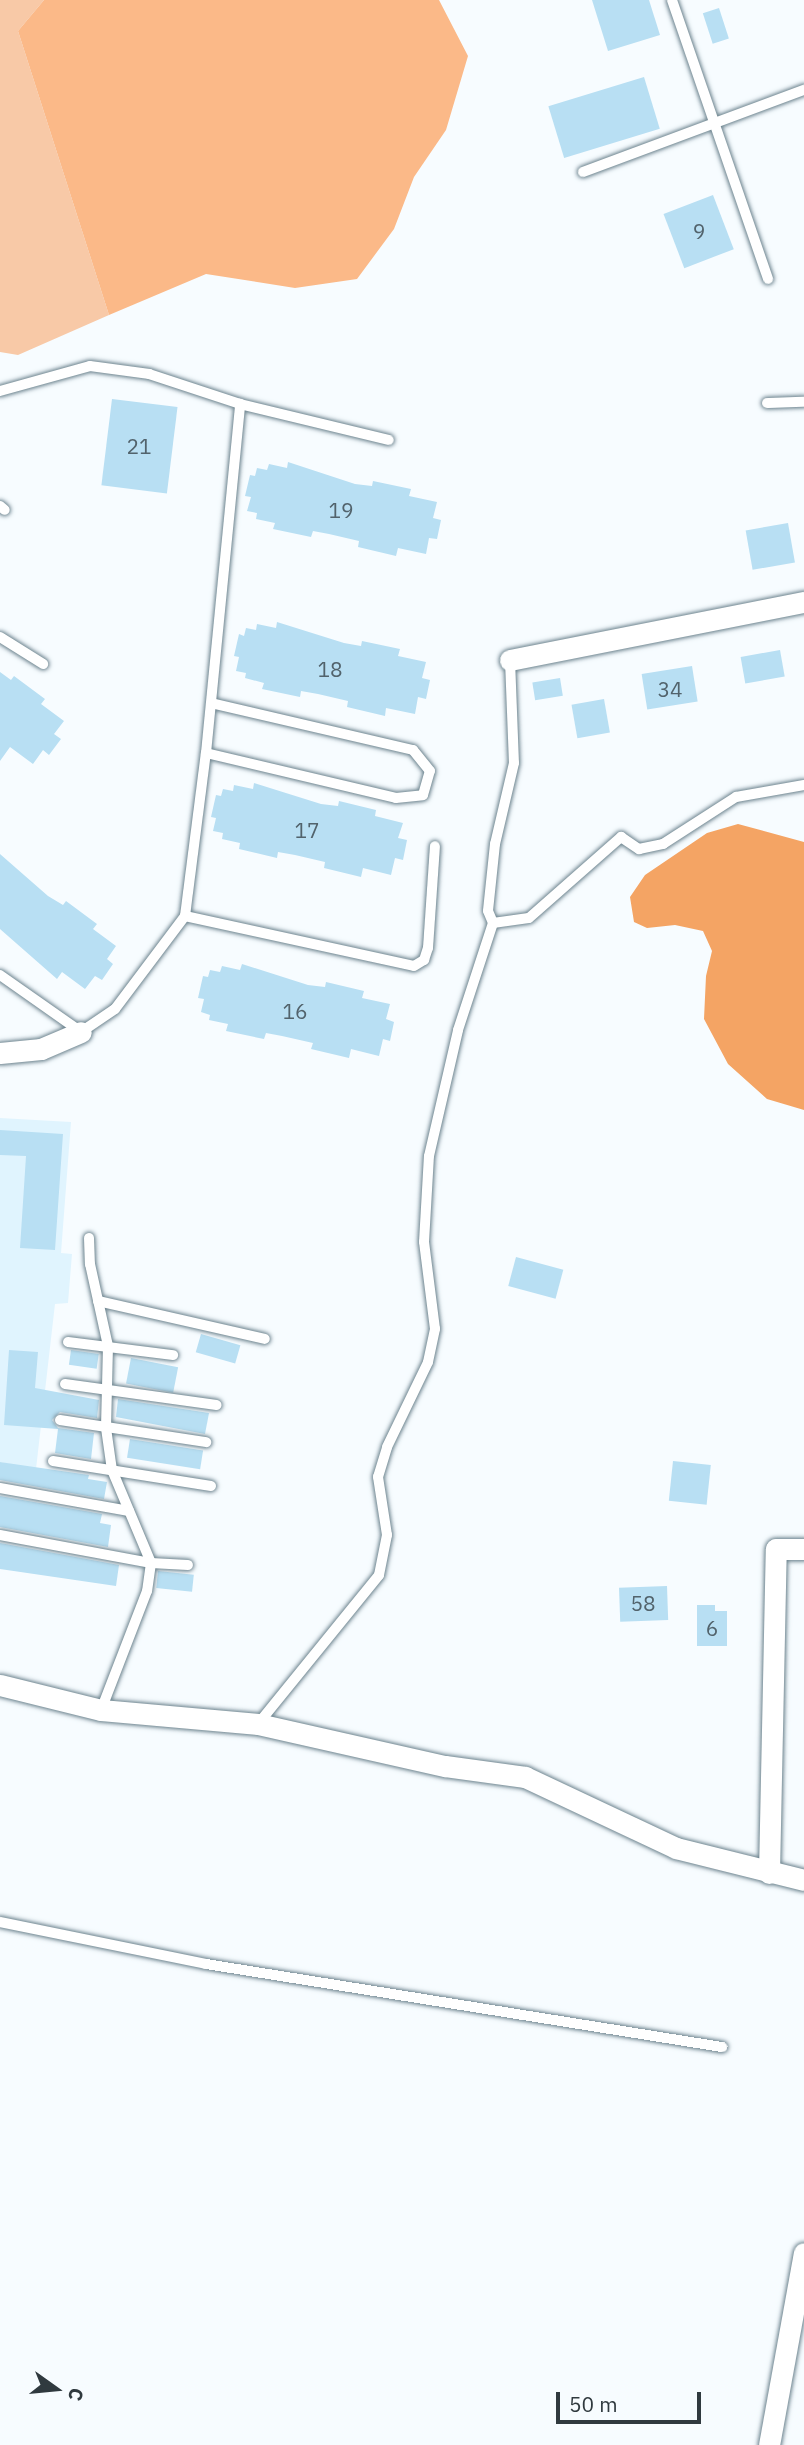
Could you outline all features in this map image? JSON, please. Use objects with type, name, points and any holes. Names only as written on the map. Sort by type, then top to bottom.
[{"type":"street","points":[[510,660],[804,602]]},
{"type":"street","points":[[0,1054],[41,1049],[81,1032]]},
{"type":"street","points":[[769,1873],[776,1549],[804,1549]]},
{"type":"street","points":[[0,1685],[101,1710],[258,1724],[445,1766],[525,1777],[676,1848],[804,1880]]},
{"type":"street","points":[[769,2445],[804,2253]]},
{"type":"lane","points":[[672,0],[768,279]]},
{"type":"lane","points":[[583,172],[804,89]]},
{"type":"lane","points":[[0,391],[90,366],[149,374],[240,404],[389,440]]},
{"type":"lane","points":[[767,404],[804,402]]},
{"type":"lane","points":[[0,975],[81,1032],[116,1009],[185,916],[206,753],[240,404]]},
{"type":"lane","points":[[0,636],[43,664]]},
{"type":"lane","points":[[258,1724],[379,1575],[387,1535],[378,1477],[387,1447],[428,1362],[435,1329],[424,1242],[429,1156],[458,1030],[493,923],[488,911],[495,844],[514,763],[510,660]]},
{"type":"lane","points":[[206,753],[396,798],[423,795],[429,771],[413,750],[211,703]]},
{"type":"lane","points":[[493,923],[504,925],[529,918],[621,837],[639,849],[663,844],[736,797],[804,785]]},
{"type":"lane","points":[[185,916],[414,966],[424,960],[428,948],[435,846]]},
{"type":"lane","points":[[89,1238],[108,1346],[106,1428],[112,1470],[151,1563],[147,1591],[101,1710]]},
{"type":"lane","points":[[98,1301],[265,1339]]},
{"type":"lane","points":[[68,1342],[173,1355]]},
{"type":"lane","points":[[65,1384],[217,1405]]},
{"type":"lane","points":[[60,1420],[205,1443]]},
{"type":"lane","points":[[54,1461],[211,1486]]},
{"type":"lane","points":[[0,1488],[129,1511]]},
{"type":"lane","points":[[0,1535],[151,1563],[188,1565]]},
{"type":"lane","points":[[0,1922],[206,1964],[722,2048]]},
{"type":"shaded area","points":[[0,0],[44,0],[18,31],[109,315],[18,355],[0,352]]},
{"type":"shaded area","points":[[44,0],[439,0],[468,56],[446,130],[414,177],[394,229],[357,279],[295,288],[206,274],[109,315],[18,31]]},
{"type":"shaded area","points":[[738,824],[804,842],[804,1110],[767,1099],[728,1064],[704,1019],[706,976],[712,951],[703,931],[675,925],[647,928],[634,922],[630,897],[645,875],[707,833]]},
{"type":"shaded area","points":[[0,1118],[71,1122],[61,1253],[72,1254],[68,1303],[55,1304],[36,1469],[0,1462]]},
{"type":"building","points":[[592,0],[649,0],[660,35],[608,51]]},
{"type":"building","points":[[719,8],[729,38],[713,44],[703,13]]},
{"type":"building","points":[[644,77],[660,129],[564,158],[548,106]]},
{"type":"building","points":[[713,195],[734,249],[684,268],[664,214]]},
{"type":"building","points":[[112,399],[178,407],[167,493],[101,485]]},
{"type":"building","points":[[288,462],[355,484],[372,486],[373,481],[411,489],[409,496],[437,502],[433,518],[441,520],[437,539],[429,538],[426,554],[398,548],[396,556],[358,547],[359,541],[329,534],[313,531],[311,537],[273,529],[275,523],[256,519],[257,513],[247,511],[251,497],[245,496],[250,475],[255,476],[257,468],[267,470],[269,464],[287,468]]},
{"type":"building","points":[[788,523],[795,562],[753,570],[746,530]]},
{"type":"building","points":[[277,622],[344,643],[361,646],[362,641],[400,649],[398,656],[426,662],[422,678],[430,680],[426,699],[418,697],[415,714],[386,708],[385,716],[347,707],[348,701],[318,694],[301,691],[300,697],[262,689],[264,683],[245,678],[246,673],[236,671],[239,657],[234,656],[239,634],[244,636],[246,628],[256,630],[257,624],[276,628]]},
{"type":"building","points":[[780,650],[785,677],[745,684],[741,657]]},
{"type":"building","points":[[692,666],[698,702],[647,710],[642,674]]},
{"type":"building","points":[[0,672],[11,680],[14,676],[45,699],[41,704],[64,721],[54,734],[61,739],[49,755],[43,750],[33,764],[10,747],[0,761]]},
{"type":"building","points":[[560,678],[563,696],[535,700],[532,682]]},
{"type":"building","points":[[604,699],[610,732],[577,738],[572,705]]},
{"type":"building","points":[[254,783],[321,804],[338,806],[339,801],[376,810],[375,816],[403,823],[398,838],[407,840],[403,860],[395,858],[391,875],[363,868],[361,877],[324,868],[325,862],[295,855],[278,852],[277,858],[239,849],[240,843],[222,839],[223,833],[213,831],[216,818],[211,817],[216,795],[221,796],[223,789],[233,791],[234,785],[253,789]]},
{"type":"building","points":[[0,854],[48,896],[63,905],[66,901],[97,924],[93,929],[116,946],[107,959],[113,964],[102,980],[95,976],[85,989],[62,972],[57,979],[0,929]]},
{"type":"building","points":[[242,964],[308,985],[325,987],[326,982],[364,991],[362,998],[390,1004],[386,1019],[394,1022],[390,1041],[383,1039],[379,1056],[351,1049],[349,1058],[311,1049],[313,1043],[282,1036],[266,1033],[264,1039],[226,1031],[228,1024],[209,1020],[210,1015],[201,1012],[204,999],[198,998],[203,976],[208,977],[210,970],[220,972],[222,966],[240,970]]},
{"type":"building","points":[[0,1130],[63,1134],[55,1250],[20,1248],[26,1156],[0,1155]]},
{"type":"building","points":[[516,1257],[563,1270],[556,1299],[508,1286]]},
{"type":"building","points":[[201,1334],[240,1345],[235,1364],[196,1352]]},
{"type":"building","points":[[9,1350],[38,1352],[35,1388],[99,1400],[97,1418],[60,1412],[52,1420],[58,1428],[94,1433],[91,1459],[55,1453],[58,1429],[4,1425]]},
{"type":"building","points":[[71,1350],[99,1354],[97,1369],[69,1365]]},
{"type":"building","points":[[131,1358],[178,1367],[173,1393],[126,1384]]},
{"type":"building","points":[[118,1399],[209,1413],[205,1434],[116,1417]]},
{"type":"building","points":[[130,1439],[203,1451],[200,1469],[127,1458]]},
{"type":"building","points":[[673,1461],[711,1465],[707,1505],[669,1501]]},
{"type":"building","points":[[0,1462],[89,1475],[88,1479],[107,1482],[104,1499],[0,1480]]},
{"type":"building","points":[[0,1496],[102,1514],[100,1523],[111,1525],[108,1547],[0,1527]]},
{"type":"building","points":[[0,1543],[119,1565],[116,1586],[0,1569]]},
{"type":"building","points":[[158,1571],[194,1575],[192,1592],[156,1588]]},
{"type":"building","points":[[667,1586],[668,1620],[620,1622],[619,1588]]},
{"type":"building","points":[[697,1605],[715,1605],[715,1611],[727,1611],[727,1646],[697,1646]]}]
